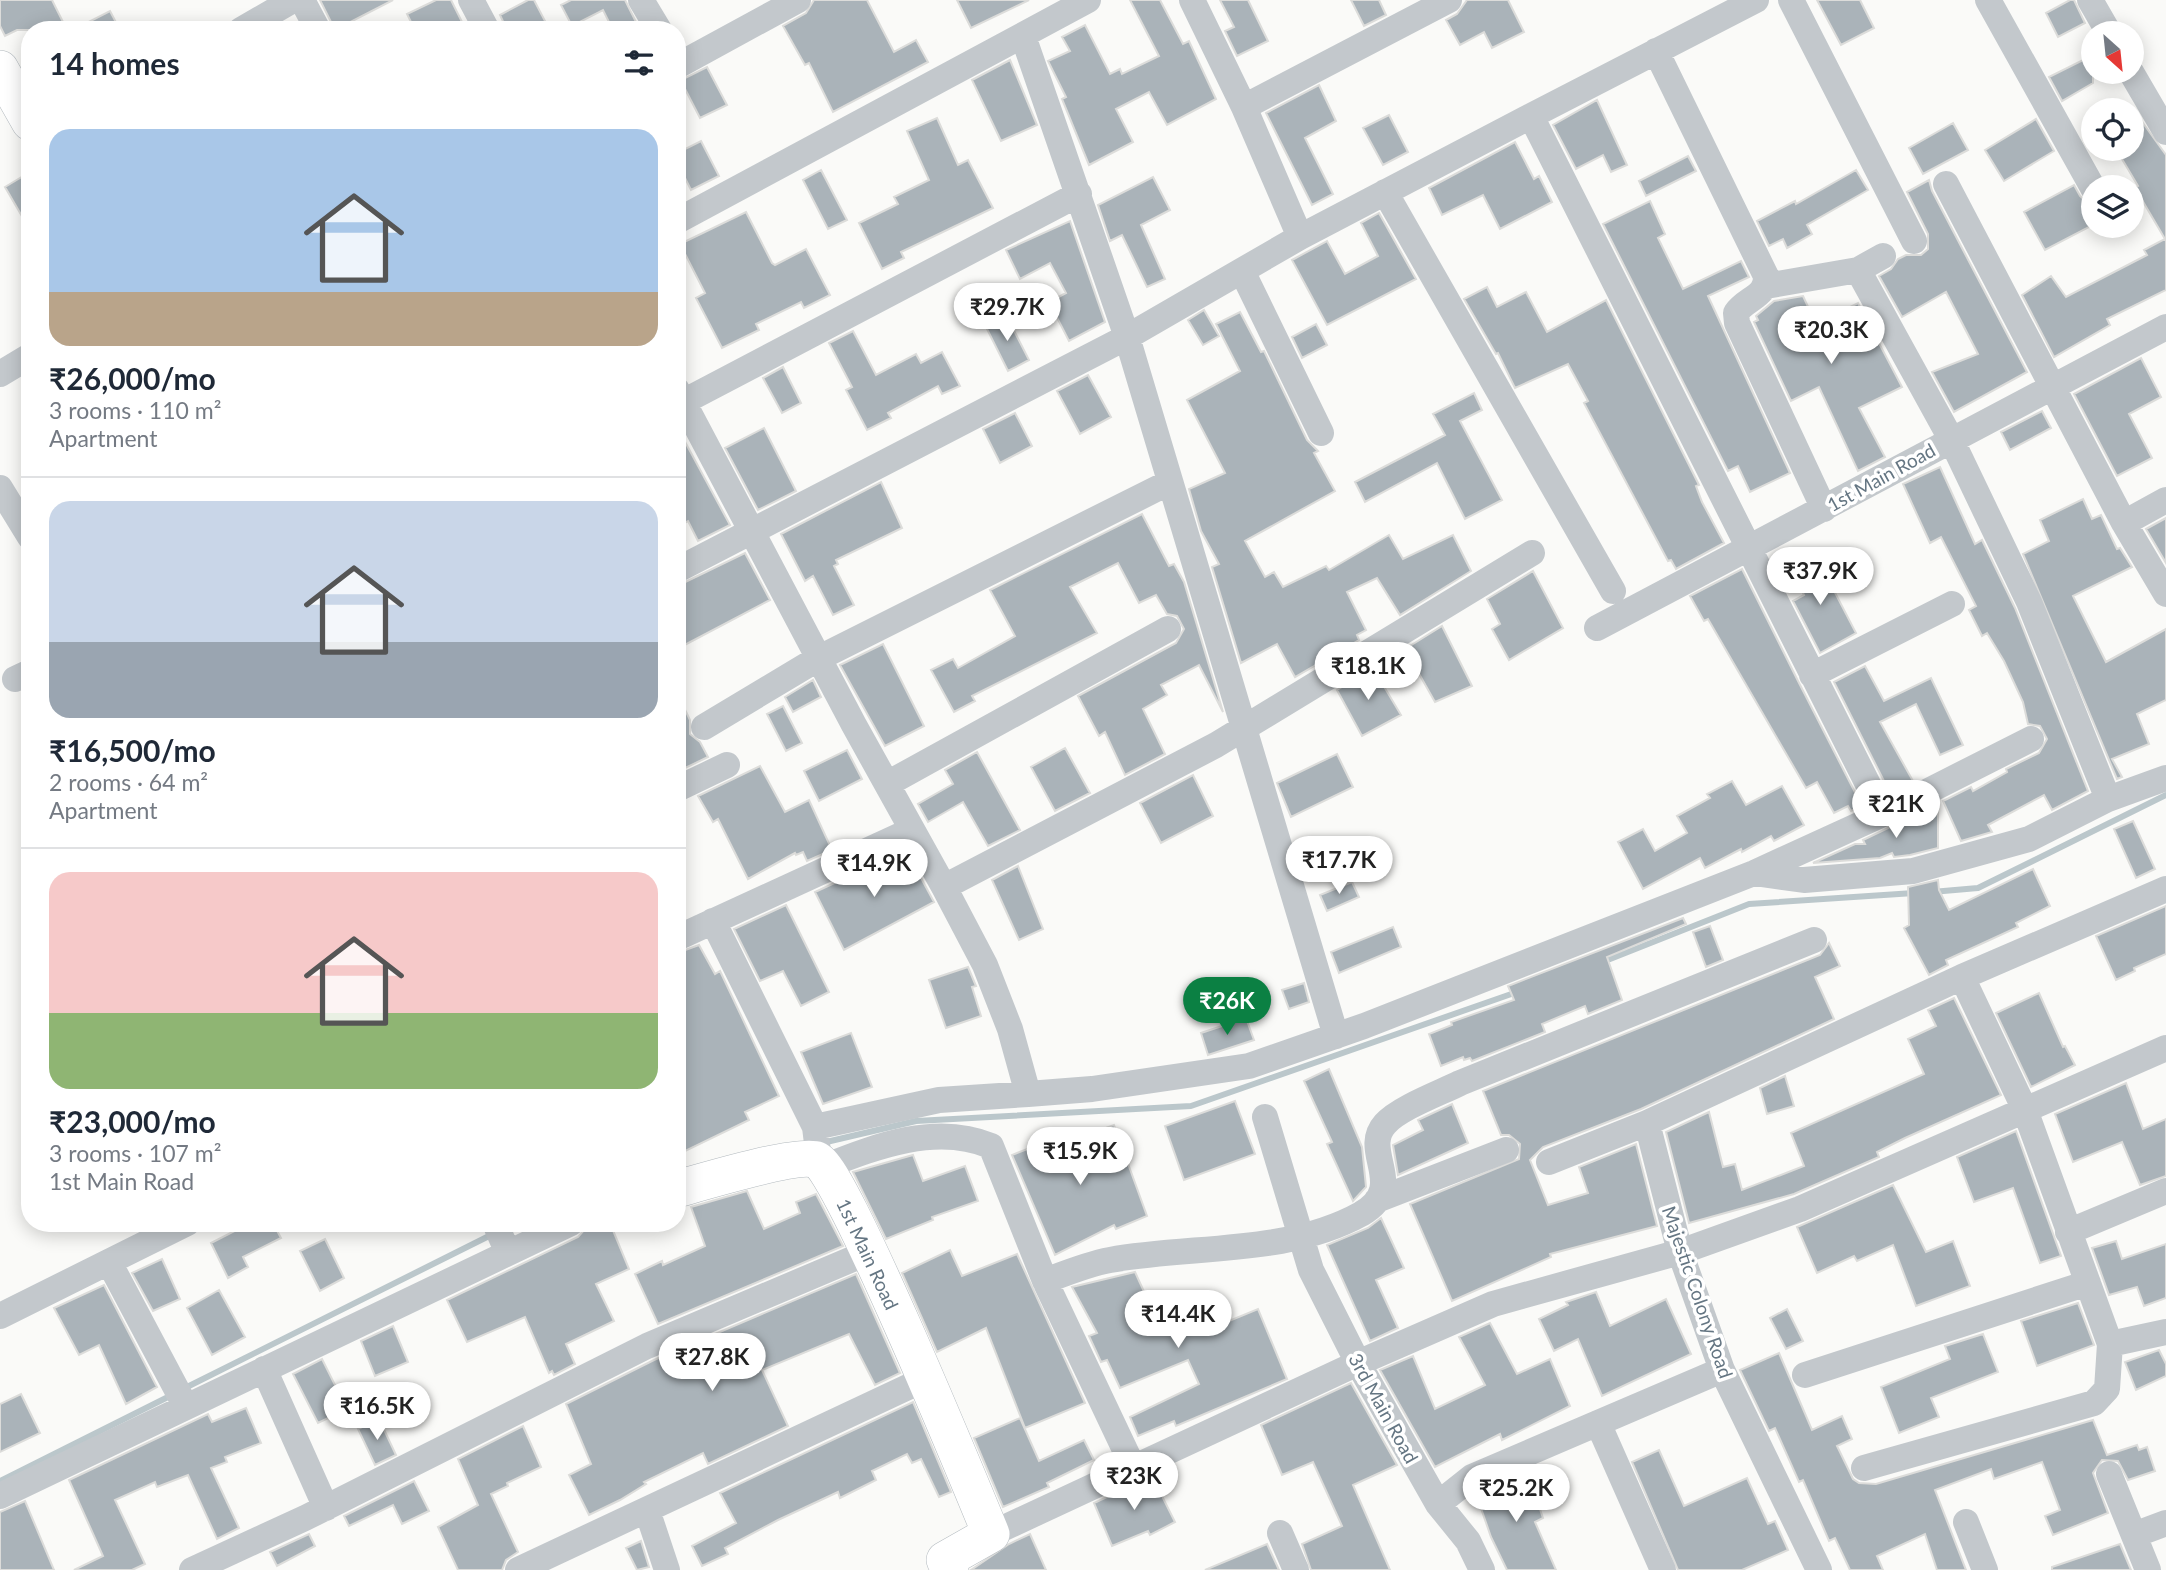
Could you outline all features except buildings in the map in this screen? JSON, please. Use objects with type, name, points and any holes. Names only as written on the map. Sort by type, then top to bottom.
[{"type":"main road","points":[[0,69],[21,106]]},
{"type":"main road","points":[[686,1187],[806,1157],[819,1148]]},
{"type":"main road","name":"1st Main Road","points":[[819,1148],[869,1252],[991,1534]]},
{"type":"main road","points":[[940,1567],[991,1534]]},
{"type":"street","points":[[257,21],[293,0]]},
{"type":"street","points":[[302,0],[312,21]]},
{"type":"street","points":[[471,0],[482,21]]},
{"type":"street","points":[[641,0],[654,21]]},
{"type":"street","points":[[686,59],[765,8],[797,0]]},
{"type":"street","points":[[686,216],[1088,0]]},
{"type":"street","points":[[1192,0],[1244,107],[1300,237]]},
{"type":"street","points":[[1244,107],[1449,0]]},
{"type":"street","points":[[686,564],[1127,337],[1300,237],[1756,0]]},
{"type":"street","points":[[1791,0],[1914,241]]},
{"type":"street","points":[[1988,0],[2086,175]]},
{"type":"street","points":[[2090,0],[2102,21]]},
{"type":"street","points":[[1023,36],[1127,337],[1168,483],[1245,726],[1336,1036]]},
{"type":"street","points":[[1656,51],[1766,276],[1766,286]]},
{"type":"street","points":[[2138,84],[2166,132]]},
{"type":"street","points":[[1531,116],[1883,814]]},
{"type":"street","points":[[1946,184],[2124,523],[2166,594]]},
{"type":"street","points":[[1385,192],[1613,591]]},
{"type":"street","points":[[686,393],[1079,194]]},
{"type":"street","points":[[1824,509],[1737,323],[1736,313],[1766,286],[1858,270],[1883,257]]},
{"type":"street","points":[[1858,270],[1951,439],[2029,603],[2108,799]]},
{"type":"street","points":[[1242,271],[1321,433]]},
{"type":"street","name":"1st Main Road","points":[[1597,628],[1824,509],[2051,385],[2166,327]]},
{"type":"street","points":[[0,374],[21,361]]},
{"type":"street","points":[[686,407],[985,965],[1010,1029],[1028,1094]]},
{"type":"street","points":[[704,727],[819,658],[1168,483]]},
{"type":"street","points":[[0,488],[19,521]]},
{"type":"street","points":[[2124,523],[2166,500]]},
{"type":"street","points":[[944,887],[1245,726],[1532,552]]},
{"type":"street","points":[[1812,675],[1952,604]]},
{"type":"street","points":[[887,784],[1168,629]]},
{"type":"street","points":[[819,1148],[939,1100],[1092,1089],[1249,1066],[1336,1036],[1754,873],[1883,814],[2031,739]]},
{"type":"street","points":[[686,785],[727,765]]},
{"type":"street","points":[[1754,873],[1804,880],[1913,871],[2029,839],[2108,799],[2166,778]]},
{"type":"street","points":[[686,933],[912,830]]},
{"type":"street","points":[[1549,1162],[1647,1123],[1962,977],[2166,889]]},
{"type":"street","name":"1st Main Road","points":[[713,921],[819,1148]]},
{"type":"street","points":[[1377,1200],[1385,1181],[1378,1151],[1380,1134],[1385,1124],[1409,1109],[1472,1078],[1814,940]]},
{"type":"street","points":[[1864,1468],[2094,1402],[2107,1389],[2110,1344],[2025,1110],[1962,977]]},
{"type":"street","points":[[991,1534],[1358,1363],[1493,1304],[1680,1252],[1800,1209],[2166,1048]]},
{"type":"street","name":"3rd Main Road","points":[[1265,1117],[1298,1238],[1311,1270],[1358,1363],[1438,1504],[1468,1541],[1482,1570]]},
{"type":"street","name":"Majestic Colony Road","points":[[1647,1123],[1680,1252],[1722,1370],[1819,1570]]},
{"type":"street","points":[[819,1148],[912,1138],[963,1139],[991,1146],[1045,1281],[1135,1469]]},
{"type":"street","points":[[1045,1281],[1113,1259],[1298,1238],[1358,1215],[1377,1200],[1506,1150]]},
{"type":"street","points":[[2068,1232],[2166,1191]]},
{"type":"street","points":[[0,1316],[169,1232]]},
{"type":"street","points":[[0,1496],[181,1397],[264,1369],[502,1240],[534,1232]]},
{"type":"street","points":[[192,1570],[326,1508],[647,1346],[869,1252]]},
{"type":"street","points":[[109,1262],[181,1397]]},
{"type":"street","points":[[1805,1375],[2088,1283]]},
{"type":"street","points":[[2110,1344],[2166,1332]]},
{"type":"street","points":[[264,1369],[326,1508]]},
{"type":"street","points":[[1438,1504],[1472,1477],[1722,1370]]},
{"type":"street","points":[[518,1570],[925,1379]]},
{"type":"street","points":[[1598,1423],[1663,1570]]},
{"type":"street","points":[[2109,1474],[2148,1570]]},
{"type":"street","points":[[647,1510],[667,1570]]},
{"type":"street","points":[[1966,1522],[1985,1570]]},
{"type":"street","points":[[2134,1535],[2166,1523]]},
{"type":"street","points":[[1280,1533],[1296,1570]]},
{"type":"waterway","points":[[1932,892],[1978,888],[2166,795]]},
{"type":"waterway","points":[[1600,963],[1749,904],[1914,893]]},
{"type":"waterway","points":[[822,1143],[916,1121],[1191,1106],[1517,992]]},
{"type":"waterway","points":[[183,1389],[493,1234]]},
{"type":"waterway","points":[[0,1481],[174,1394]]}]
